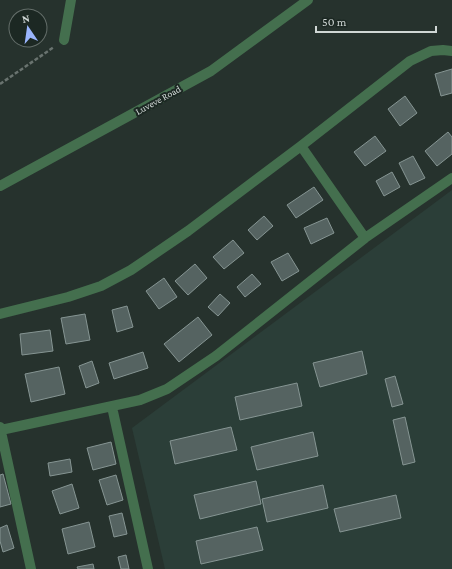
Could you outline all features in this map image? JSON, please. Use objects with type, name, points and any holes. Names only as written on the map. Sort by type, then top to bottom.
[{"type":"street","points":[[64,40],[71,0]]},
{"type":"street","name":"Luveve Road","points":[[0,186],[211,70],[308,0]]},
{"type":"street","points":[[0,314],[68,297],[101,286],[131,270],[188,231],[301,146],[410,61],[431,52],[443,50],[452,51]]},
{"type":"street","points":[[301,146],[365,238]]},
{"type":"street","points":[[31,569],[0,428],[112,407],[140,400],[167,389],[216,356],[365,238],[452,178]]},
{"type":"street","points":[[112,407],[148,569]]},
{"type":"path","points":[[0,84],[64,40]]},
{"type":"shaded area","points":[[452,190],[452,569],[165,569],[132,428]]},
{"type":"building","points":[[452,69],[452,93],[441,96],[435,74]]},
{"type":"building","points":[[405,96],[417,113],[400,126],[388,109]]},
{"type":"building","points":[[448,132],[452,137],[452,154],[437,166],[425,151]]},
{"type":"building","points":[[375,136],[386,151],[365,166],[354,152]]},
{"type":"building","points":[[413,156],[425,178],[410,185],[399,163]]},
{"type":"building","points":[[392,172],[400,187],[384,196],[376,181]]},
{"type":"building","points":[[314,187],[323,200],[296,218],[287,205]]},
{"type":"building","points":[[264,216],[273,226],[257,240],[248,230]]},
{"type":"building","points":[[327,218],[334,233],[311,244],[304,228]]},
{"type":"building","points":[[233,240],[244,253],[224,269],[213,257]]},
{"type":"building","points":[[288,253],[299,271],[282,281],[271,262]]},
{"type":"building","points":[[195,264],[207,278],[188,295],[175,281]]},
{"type":"building","points":[[252,274],[261,284],[245,297],[237,287]]},
{"type":"building","points":[[164,278],[177,297],[159,309],[146,291]]},
{"type":"building","points":[[220,294],[230,303],[218,316],[208,307]]},
{"type":"building","points":[[127,306],[133,327],[117,332],[112,310]]},
{"type":"building","points":[[85,314],[90,340],[66,344],[61,318]]},
{"type":"building","points":[[198,317],[212,335],[179,362],[164,344]]},
{"type":"building","points":[[50,330],[53,351],[22,355],[20,334]]},
{"type":"building","points":[[362,351],[367,374],[320,387],[313,363]]},
{"type":"building","points":[[143,352],[148,368],[114,379],[109,363]]},
{"type":"building","points":[[92,361],[99,383],[86,388],[79,366]]},
{"type":"building","points":[[59,367],[65,394],[31,402],[25,374]]},
{"type":"building","points":[[395,376],[403,404],[392,407],[385,379]]},
{"type":"building","points":[[297,383],[302,406],[240,420],[235,397]]},
{"type":"building","points":[[405,417],[415,462],[403,465],[393,420]]},
{"type":"building","points":[[231,427],[237,450],[175,464],[170,441]]},
{"type":"building","points":[[313,432],[318,456],[257,470],[251,447]]},
{"type":"building","points":[[111,442],[116,464],[93,470],[87,448]]},
{"type":"building","points":[[70,459],[72,472],[50,476],[48,463]]},
{"type":"building","points":[[3,474],[11,504],[0,507],[0,475]]},
{"type":"building","points":[[116,475],[123,500],[107,505],[99,480]]},
{"type":"building","points":[[256,481],[261,504],[200,519],[194,495]]},
{"type":"building","points":[[72,484],[79,508],[60,514],[52,491]]},
{"type":"building","points":[[323,485],[328,508],[267,522],[262,499]]},
{"type":"building","points":[[396,495],[401,518],[340,532],[334,509]]},
{"type":"building","points":[[122,513],[127,534],[114,537],[109,516]]},
{"type":"building","points":[[89,522],[95,547],[68,554],[62,529]]},
{"type":"building","points":[[7,525],[14,548],[3,552],[0,541],[0,528]]},
{"type":"building","points":[[257,527],[263,550],[201,564],[196,541]]},
{"type":"building","points":[[126,555],[129,569],[121,569],[118,557]]},
{"type":"building","points":[[93,564],[94,569],[78,569],[77,567]]}]
